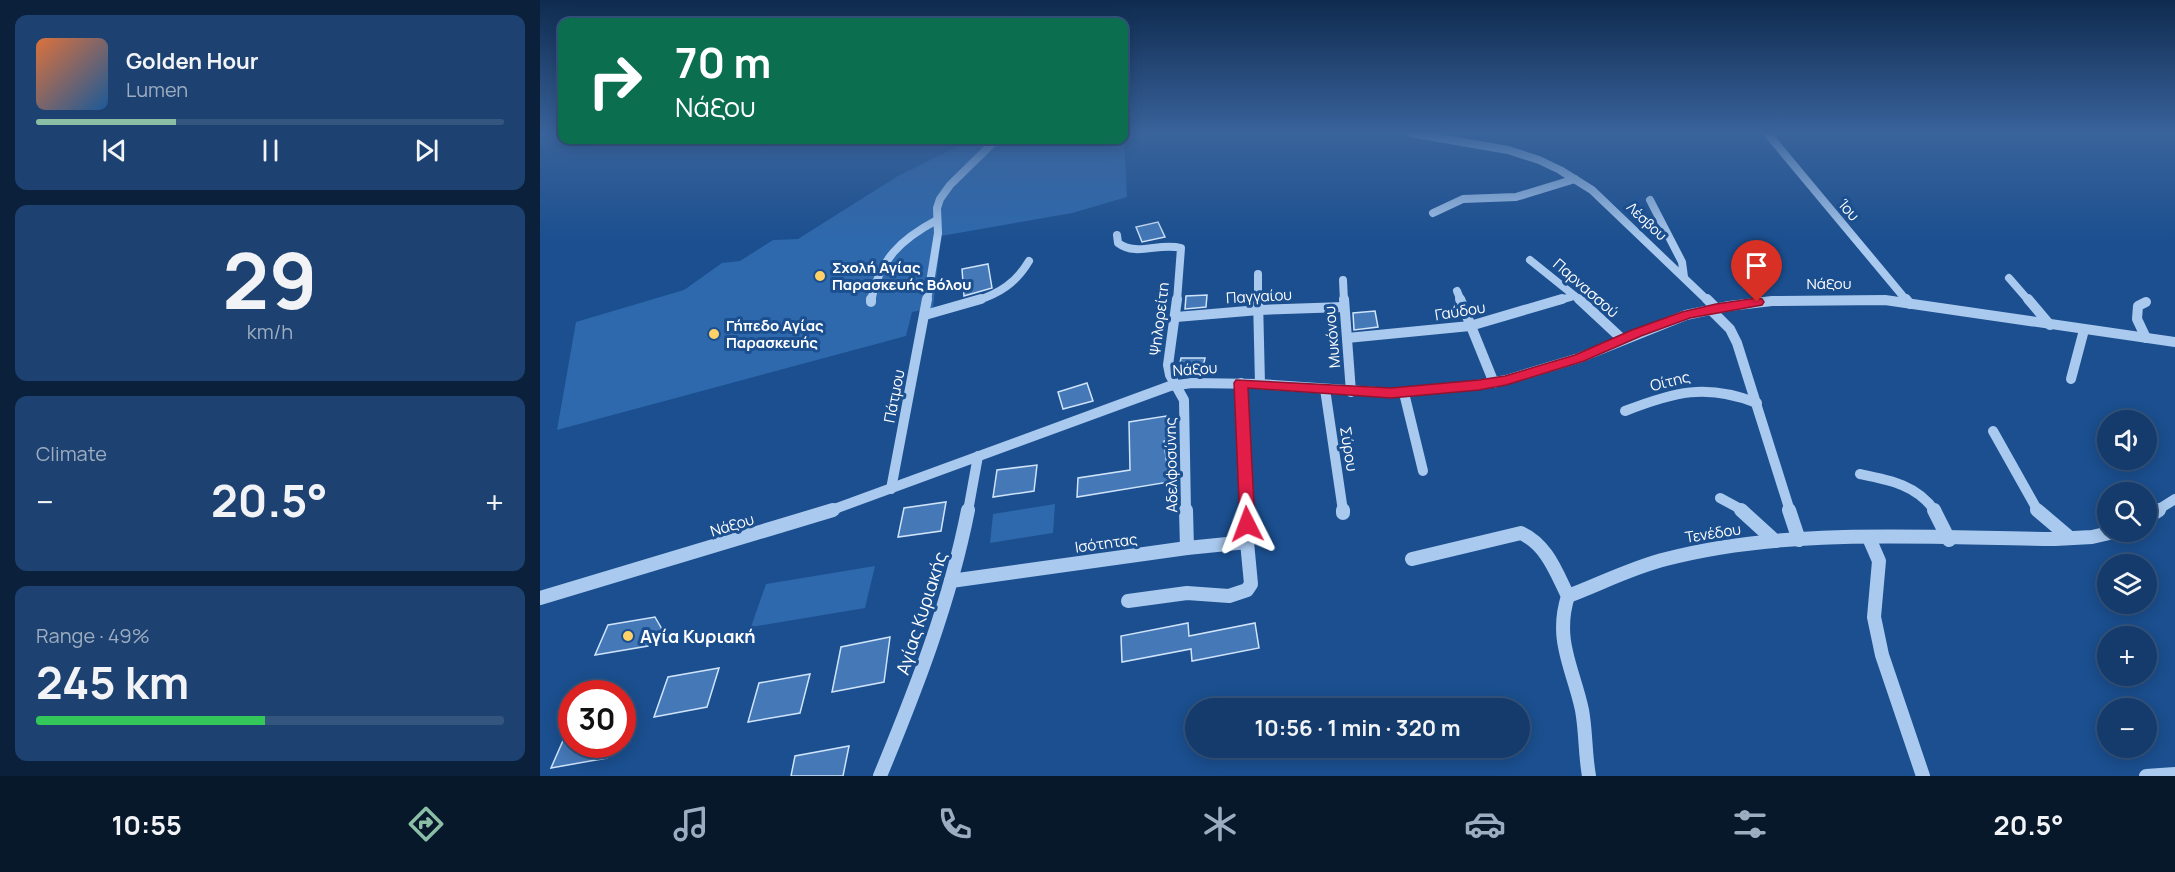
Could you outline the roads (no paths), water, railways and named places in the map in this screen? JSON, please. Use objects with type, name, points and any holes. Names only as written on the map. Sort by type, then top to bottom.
[{"type":"street","name":"Πάτμου","points":[[891,489],[925,312],[937,208],[943,194],[967,169]]},
{"type":"street","name":"Λέσβου","points":[[1556,169],[1592,190],[1684,277],[1730,329],[1747,369],[1799,540]]},
{"type":"street","name":"Ίου","points":[[1797,169],[1910,304]]},
{"type":"street","points":[[1433,213],[1463,199],[1516,197],[1575,179]]},
{"type":"street","points":[[1650,200],[1682,262],[1684,277]]},
{"type":"street","points":[[871,302],[881,269],[893,253],[923,227],[937,220]]},
{"type":"street","name":"Ψηλορείτη","points":[[1117,235],[1118,243],[1125,248],[1138,249],[1173,245],[1181,248],[1176,317],[1168,365],[1176,385]]},
{"type":"street","name":"Παρνασσού","points":[[1530,260],[1623,339]]},
{"type":"street","points":[[925,312],[1004,290],[1018,281],[1029,261]]},
{"type":"street","points":[[1258,274],[1260,384]]},
{"type":"street","points":[[2009,278],[2050,325]]},
{"type":"street","name":"Μυκόνου","points":[[1343,279],[1351,392]]},
{"type":"street","points":[[1457,291],[1494,383]]},
{"type":"street","name":"Γαύδου","points":[[1347,338],[1470,326],[1574,296]]},
{"type":"street","name":"Νάξου","points":[[540,598],[738,540],[891,489],[1138,396],[1176,385],[1241,383],[1351,392],[1404,393],[1494,383],[1579,358],[1651,327],[1713,308],[1797,300],[1874,300],[1910,304],[2175,342]]},
{"type":"street","points":[[2146,302],[2138,306],[2136,312],[2146,338]]},
{"type":"street","name":"Παγγαίου","points":[[1176,317],[1259,310],[1344,307]]},
{"type":"street","points":[[2071,379],[2084,330]]},
{"type":"street","points":[[1128,601],[1188,593],[1229,596],[1247,590],[1251,584],[1241,383]]},
{"type":"street","name":"Αδελφοσύνης","points":[[1176,385],[1182,393],[1185,406],[1187,548]]},
{"type":"street","name":"Σύρου","points":[[1325,389],[1343,513]]},
{"type":"street","name":"Οίτης","points":[[1625,411],[1670,394],[1694,390],[1721,391],[1757,403]]},
{"type":"street","points":[[1404,393],[1423,471]]},
{"type":"street","points":[[1993,431],[2035,508],[2070,538]]},
{"type":"street","name":"Αγίας Κυριακής","points":[[880,776],[914,693],[951,581],[978,456]]},
{"type":"street","points":[[1860,474],[1912,487],[1924,496],[1932,507],[1949,540]]},
{"type":"street","points":[[1720,498],[1747,513],[1775,541]]},
{"type":"street","points":[[2157,511],[2175,499]]},
{"type":"street","points":[[1412,559],[1521,533],[1530,536],[1538,544],[1569,596],[1562,612],[1561,625],[1570,675],[1581,708],[1589,776]]},
{"type":"street","name":"Τενέδου","points":[[1569,596],[1664,559],[1728,546],[1775,541],[1869,538],[1949,540],[2097,536]]},
{"type":"street","points":[[1869,538],[1880,566],[1874,617],[1880,649],[1923,776]]},
{"type":"street","name":"Ισότητας","points":[[951,581],[1187,548],[1248,542]]},
{"type":"street","points":[[2146,776],[2175,774]]},
{"type":"place","name":"Σχολή Αγίας Παρασκευής Βόλου","points":[[820,276]]},
{"type":"place","name":"Γήπεδο Αγίας Παρασκευής","points":[[714,334]]},
{"type":"place","name":"Αγία Κυριακή","points":[[628,636]]}]
